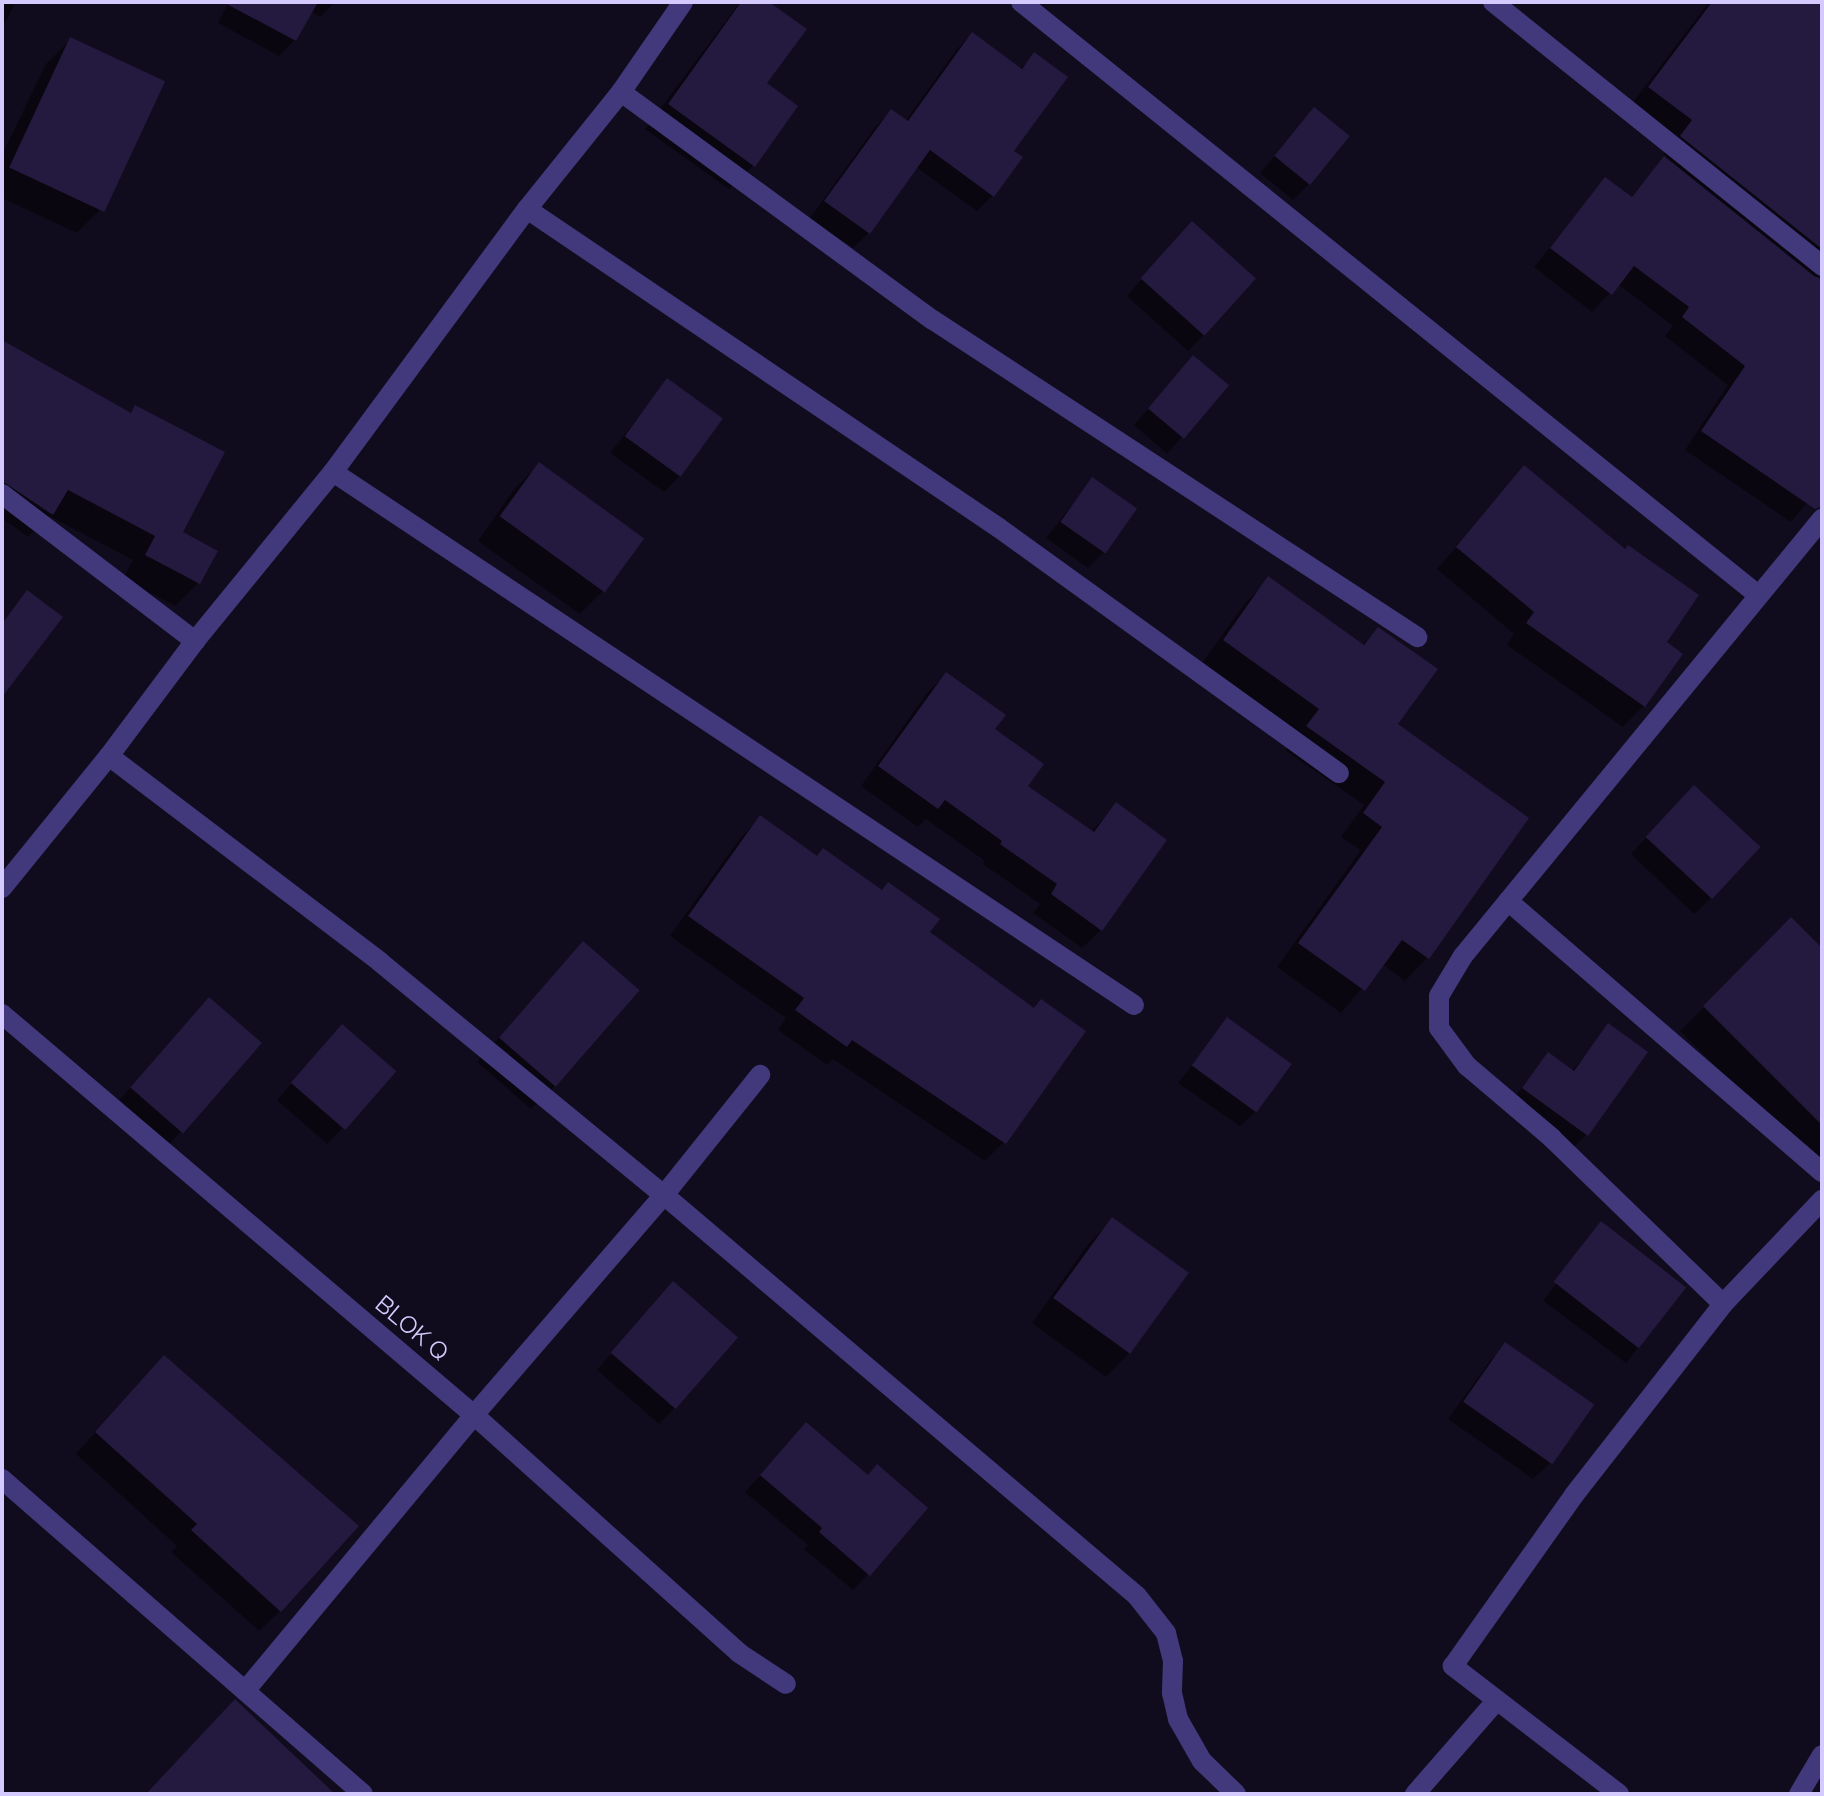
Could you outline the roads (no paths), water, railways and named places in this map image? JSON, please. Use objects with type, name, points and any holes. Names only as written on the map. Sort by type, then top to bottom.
[{"type":"street","points":[[2,888],[109,756],[195,641],[333,472],[527,209],[621,92],[683,2]]},
{"type":"street","points":[[1021,2],[1758,595]]},
{"type":"street","points":[[1493,2],[1822,266]]},
{"type":"street","points":[[621,92],[933,320],[1417,637]]},
{"type":"street","points":[[527,209],[999,528],[1339,773]]},
{"type":"street","points":[[333,472],[1134,1005]]},
{"type":"street","points":[[2,494],[195,641]]},
{"type":"street","points":[[1723,1304],[1552,1138],[1467,1066],[1439,1028],[1439,996],[1463,956],[1822,519]]},
{"type":"street","points":[[109,756],[380,962],[664,1195],[1155,1615],[1166,1633],[1173,1661],[1172,1693],[1178,1719],[1202,1761],[1236,1794]]},
{"type":"street","points":[[1508,901],[1822,1172]]},
{"type":"street","name":"BLOK Q","points":[[2,1014],[474,1415],[739,1653],[786,1684]]},
{"type":"street","points":[[245,1691],[474,1415],[664,1195],[760,1075]]},
{"type":"street","points":[[1619,1794],[1453,1666],[1574,1495],[1723,1304],[1822,1200]]},
{"type":"street","points":[[2,1479],[363,1794]]},
{"type":"street","points":[[1415,1794],[1496,1701]]},
{"type":"street","points":[[1799,1794],[1822,1755]]}]
